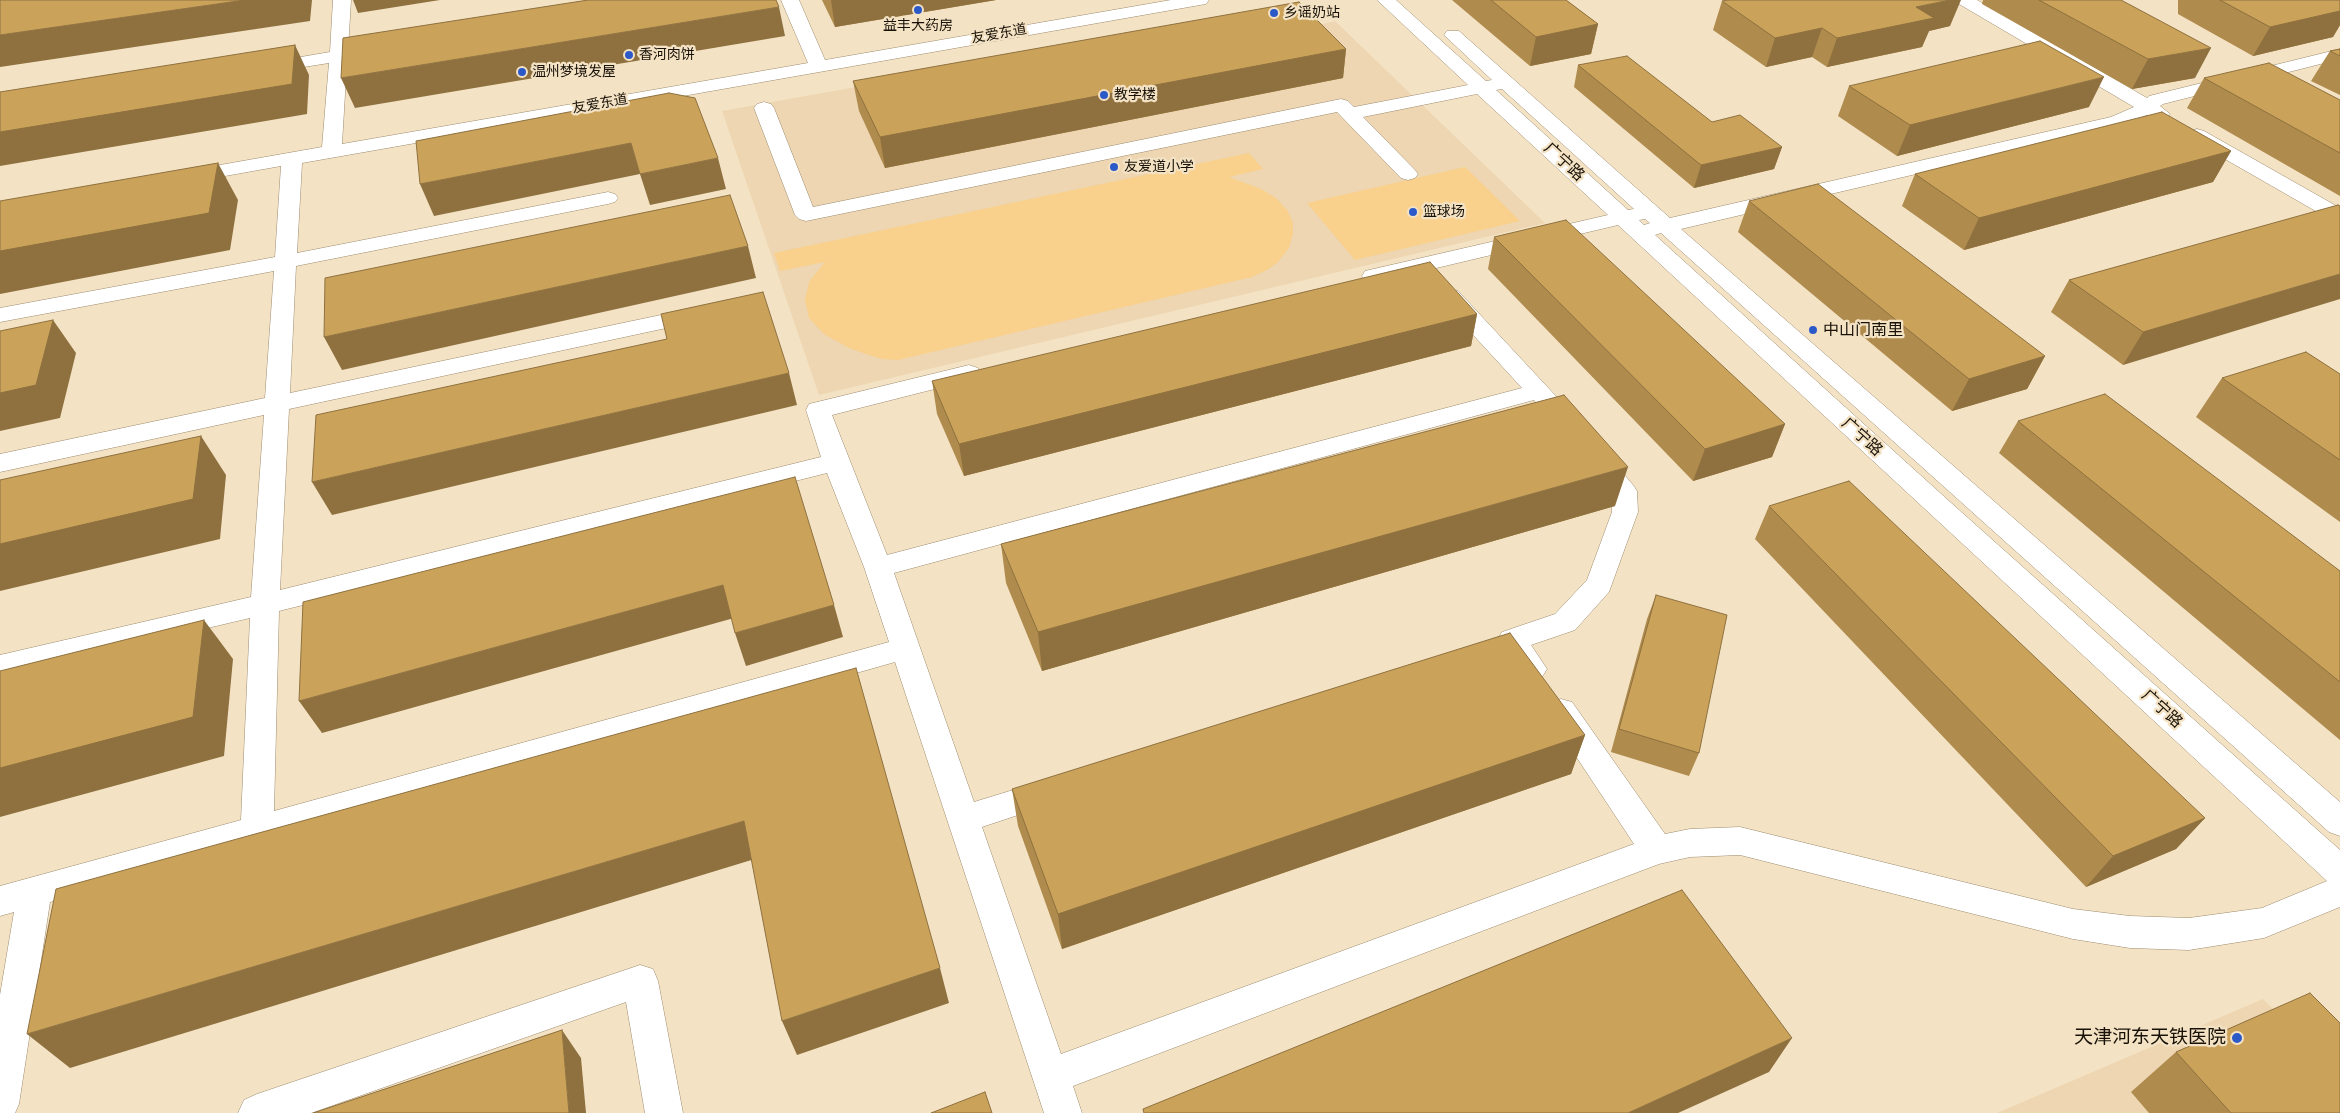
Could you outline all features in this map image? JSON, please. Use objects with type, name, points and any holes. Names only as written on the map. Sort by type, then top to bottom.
[{"type":"street","points":[[332,151],[342,0]]},
{"type":"street","points":[[790,0],[818,65]]},
{"type":"street","name":"友爱东道","points":[[166,180],[1200,0]]},
{"type":"street","name":"广宁路","points":[[1386,0],[1495,85]]},
{"type":"street","name":"广宁路","points":[[1414,0],[1495,85],[1645,222],[2340,871]]},
{"type":"street","points":[[1964,0],[2340,217]]},
{"type":"street","points":[[252,70],[398,47]]},
{"type":"street","points":[[1352,281],[1420,265],[1645,222],[2117,121],[2149,107],[2156,100],[2340,54]]},
{"type":"street","points":[[1349,114],[1495,85]]},
{"type":"street","points":[[764,108],[806,215],[1341,105],[1408,174]]},
{"type":"street","points":[[257,830],[264,604],[292,158]]},
{"type":"street","points":[[0,315],[286,262],[608,198]]},
{"type":"street","name":"广宁路","points":[[1645,222],[2337,816]]},
{"type":"street","points":[[1420,265],[1539,391],[1624,491],[1625,512],[1598,585],[1565,622],[1484,650]]},
{"type":"street","points":[[0,464],[699,314]]},
{"type":"street","points":[[993,368],[818,410],[836,462],[878,567],[965,819],[1063,1113]]},
{"type":"street","points":[[878,567],[1539,391]]},
{"type":"street","points":[[0,666],[264,604],[836,462]]},
{"type":"street","points":[[1512,640],[1656,850]]},
{"type":"street","points":[[0,901],[906,648]]},
{"type":"street","points":[[965,819],[1078,782]]},
{"type":"street","points":[[2294,828],[2337,816]]},
{"type":"street","points":[[1051,1076],[1656,850],[1690,843],[1740,841],[2073,924],[2130,932],[2190,934],[2264,923],[2340,891]]},
{"type":"street","points":[[0,1104],[36,891]]},
{"type":"street","points":[[256,1113],[640,981],[664,1113]]},
{"type":"shaded area","name":"友爱道小学","points":[[1241,18],[1308,20],[1323,24],[1335,21],[1545,223],[819,395],[722,111]]},
{"type":"shaded area","points":[[1249,153],[1263,169],[1229,177],[1261,189],[1276,198],[1287,210],[1293,223],[1293,234],[1289,248],[1277,263],[1267,270],[1252,277],[898,360],[882,359],[863,353],[849,348],[824,334],[809,318],[805,300],[809,282],[825,262],[780,271],[774,253]]},
{"type":"shaded area","name":"篮球场","points":[[1465,167],[1520,221],[1355,260],[1307,203]]},
{"type":"shaded area","name":"天津河东天铁医院","points":[[2263,999],[2340,1077],[2340,1113],[1997,1113]]},
{"type":"building","points":[[0,0],[245,0],[0,35]]},
{"type":"building","points":[[588,0],[776,0],[779,7],[341,78],[343,38]]},
{"type":"building","points":[[1491,0],[1566,0],[1598,24],[1536,37]]},
{"type":"building","points":[[1950,0],[1916,7],[1934,18],[1837,38],[1822,28],[1775,38],[1722,1]]},
{"type":"building","points":[[2039,0],[2121,0],[2211,48],[2148,59]]},
{"type":"building","points":[[2220,0],[2340,0],[2340,11],[2270,27]]},
{"type":"building","points":[[1299,2],[1346,49],[880,137],[853,81]]},
{"type":"building","points":[[2040,41],[2104,77],[1910,125],[1849,86]]},
{"type":"building","points":[[295,45],[292,84],[0,132],[0,92]]},
{"type":"building","points":[[2340,49],[2340,56],[2330,51]]},
{"type":"building","points":[[1627,56],[1712,122],[1740,115],[1782,147],[1701,165],[1578,65]]},
{"type":"building","points":[[2269,63],[2340,100],[2340,153],[2204,78]]},
{"type":"building","points":[[669,93],[695,98],[718,158],[640,174],[631,143],[420,184],[416,141]]},
{"type":"building","points":[[2162,112],[2231,151],[1979,218],[1915,174]]},
{"type":"building","points":[[218,163],[209,213],[0,251],[0,201]]},
{"type":"building","points":[[1818,184],[2045,356],[1969,379],[1749,201]]},
{"type":"building","points":[[730,195],[748,246],[324,337],[325,278]]},
{"type":"building","points":[[2340,206],[2340,274],[2143,332],[2069,280]]},
{"type":"building","points":[[1566,220],[1785,424],[1705,449],[1494,237]]},
{"type":"building","points":[[1430,262],[1477,314],[959,444],[932,381]]},
{"type":"building","points":[[763,292],[789,373],[312,482],[316,415],[667,339],[661,314]]},
{"type":"building","points":[[53,320],[36,385],[0,393],[0,331]]},
{"type":"building","points":[[2306,352],[2340,374],[2340,460],[2222,378]]},
{"type":"building","points":[[2105,394],[2340,571],[2340,682],[2018,421]]},
{"type":"building","points":[[1564,395],[1628,467],[1038,632],[1001,544]]},
{"type":"building","points":[[201,436],[193,499],[0,544],[0,480]]},
{"type":"building","points":[[795,477],[834,605],[735,633],[723,585],[299,701],[303,602]]},
{"type":"building","points":[[1849,481],[2205,818],[2113,856],[1769,506]]},
{"type":"building","points":[[1656,595],[1727,615],[1699,753],[1619,729]]},
{"type":"building","points":[[204,620],[193,717],[0,768],[0,671]]},
{"type":"building","points":[[1510,633],[1585,735],[1058,914],[1012,789]]},
{"type":"building","points":[[856,668],[940,968],[782,1021],[744,821],[27,1034],[56,889]]},
{"type":"building","points":[[1682,890],[1792,1038],[1628,1113],[1144,1113],[1143,1109]]},
{"type":"building","points":[[2310,993],[2340,1023],[2340,1113],[2231,1113],[2176,1052]]},
{"type":"building","points":[[562,1030],[569,1113],[313,1113]]},
{"type":"building","points":[[985,1092],[992,1113],[931,1113]]},
{"type":"place","name":"益丰大药房","points":[[918,10]]},
{"type":"place","name":"乡谣奶站","points":[[1274,13]]},
{"type":"place","name":"香河肉饼","points":[[629,55]]},
{"type":"place","name":"温州梦境发屋","points":[[522,72]]},
{"type":"place","name":"教学楼","points":[[1104,95]]},
{"type":"place","name":"友爱道小学","points":[[1114,167]]},
{"type":"place","name":"篮球场","points":[[1413,212]]},
{"type":"place","name":"中山门南里","points":[[1813,330]]},
{"type":"place","name":"天津河东天铁医院","points":[[2237,1038]]}]
